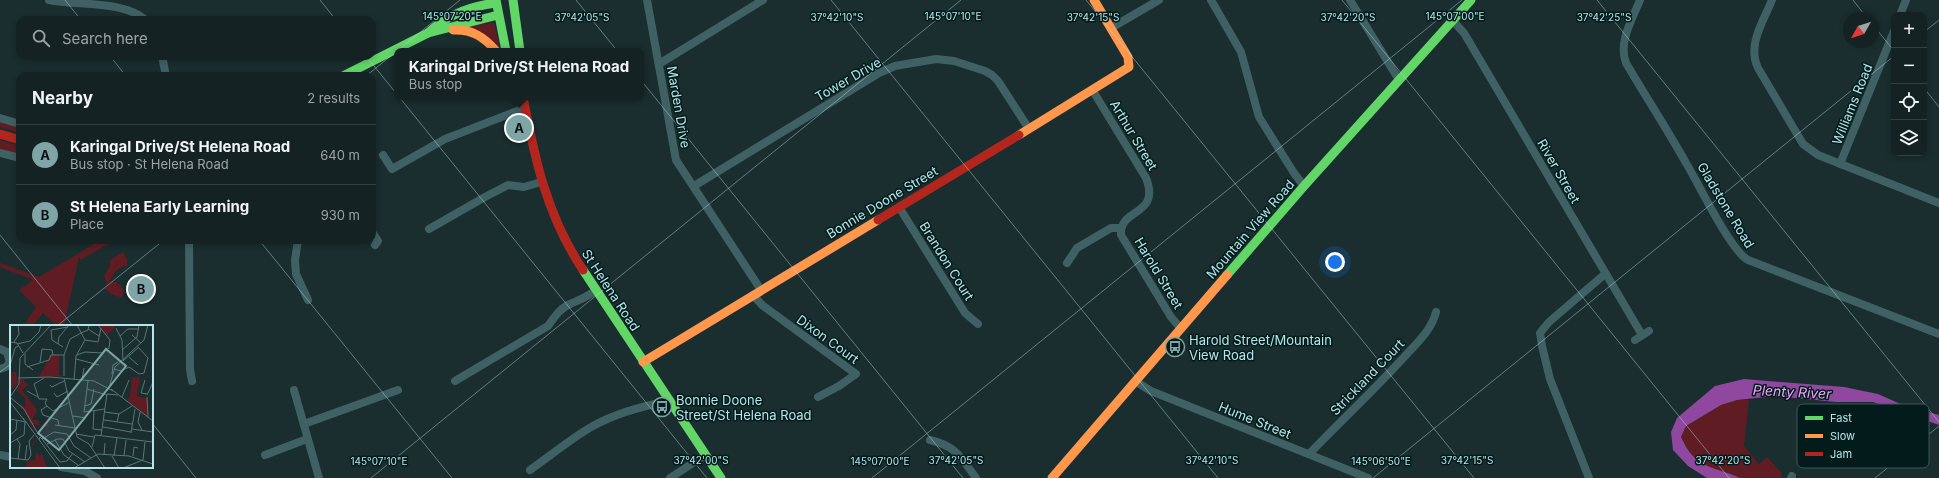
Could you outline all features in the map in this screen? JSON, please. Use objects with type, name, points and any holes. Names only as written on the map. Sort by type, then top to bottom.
[{"type":"street","points":[[49,0],[117,4],[139,16]]},
{"type":"street","points":[[465,11],[475,0]]},
{"type":"street","points":[[398,48],[428,33],[438,24],[465,11],[482,4],[513,0],[520,48]]},
{"type":"street","name":"Marden Drive","points":[[647,0],[675,156],[679,166],[694,186],[757,293]]},
{"type":"street","points":[[659,64],[763,0]]},
{"type":"street","points":[[1094,0],[1111,28],[1159,0]]},
{"type":"street","points":[[1211,0],[1241,52],[1254,105],[1259,117],[1294,173],[1304,186]]},
{"type":"street","points":[[1350,0],[1399,80]]},
{"type":"street","name":"Mountain View Road","points":[[1052,478],[1304,186],[1471,0]]},
{"type":"street","name":"Gladstone Road","points":[[1640,0],[1622,50],[1626,63],[1727,234],[1741,255],[1748,260],[1939,334]]},
{"type":"street","points":[[1772,0],[1755,43],[1753,55],[1803,144],[1812,151],[1840,164],[1939,203]]},
{"type":"street","points":[[1901,12],[1906,0]]},
{"type":"street","points":[[496,1],[505,48]]},
{"type":"street","points":[[445,30],[463,23],[498,15],[515,13]]},
{"type":"street","name":"River Street","points":[[1453,21],[1468,39],[1642,335]]},
{"type":"street","name":"Bonnie Doone Street","points":[[643,362],[1125,71],[1130,62],[1111,28]]},
{"type":"street","points":[[428,33],[463,29],[482,36],[493,48]]},
{"type":"street","name":"Williams Road","points":[[1840,164],[1891,37]]},
{"type":"street","points":[[376,59],[394,50]]},
{"type":"street","points":[[163,60],[165,72]]},
{"type":"street","points":[[351,72],[375,60]]},
{"type":"street","name":"Tower Drive","points":[[694,186],[878,73],[895,66],[929,60],[954,60],[992,75],[1029,128]]},
{"type":"street","name":"Arthur Street","points":[[1093,91],[1150,187],[1149,198],[1143,208],[1124,220],[1121,228]]},
{"type":"street","name":"St Helena Road","points":[[524,100],[541,182],[557,226],[567,246],[595,291],[720,478]]},
{"type":"street","points":[[383,155],[392,169],[445,139],[525,108]]},
{"type":"street","points":[[0,118],[16,123]]},
{"type":"street","points":[[0,134],[16,139]]},
{"type":"street","points":[[0,153],[16,157]]},
{"type":"street","points":[[429,229],[508,185],[524,187],[541,182]]},
{"type":"street","name":"Brandon Court","points":[[900,207],[965,313],[978,324]]},
{"type":"street","points":[[1067,262],[1078,248],[1111,228],[1121,228]]},
{"type":"street","name":"Harold Street","points":[[1121,228],[1121,235],[1171,317],[1181,329]]},
{"type":"street","points":[[375,246],[378,242],[376,239]]},
{"type":"street","points":[[189,244],[190,369],[192,381]]},
{"type":"street","points":[[297,244],[295,260],[296,274],[308,300]]},
{"type":"street","points":[[1589,478],[1550,379],[1540,333],[1549,322],[1605,274]]},
{"type":"street","points":[[455,381],[548,326],[558,313],[569,304],[586,298],[595,291]]},
{"type":"street","name":"Dixon Court","points":[[757,293],[762,305],[856,374],[839,386],[818,397]]},
{"type":"street","name":"Strickland Court","points":[[1309,454],[1390,373],[1427,330],[1434,319],[1436,312]]},
{"type":"street","points":[[0,349],[7,352],[10,362],[6,367],[0,369]]},
{"type":"street","name":"Hume Street","points":[[1135,382],[1151,391],[1368,478]]},
{"type":"street","points":[[294,390],[319,478]]},
{"type":"street","points":[[304,424],[398,390]]},
{"type":"street","points":[[530,470],[593,426],[615,416],[650,404],[669,401]]},
{"type":"street","points":[[265,455],[307,439]]},
{"type":"street","points":[[930,440],[943,443],[954,448],[976,478]]},
{"type":"street","points":[[0,455],[10,457]]},
{"type":"street","points":[[670,478],[705,455]]},
{"type":"street","points":[[73,468],[85,469],[97,478]]},
{"type":"shaded area","points":[[494,23],[500,48],[467,26]]},
{"type":"shaded area","points":[[0,122],[16,126],[16,132],[0,127]]},
{"type":"shaded area","points":[[0,140],[16,145],[16,153],[0,149]]},
{"type":"shaded area","points":[[94,244],[108,244],[81,260],[79,257],[64,325],[53,325],[53,323],[43,313],[33,325],[24,325],[36,307],[19,290],[33,280],[0,267],[0,263],[39,277]]},
{"type":"shaded area","points":[[123,252],[127,259],[127,266],[117,270],[107,285],[104,276],[110,266],[110,260]]},
{"type":"shaded area","points":[[112,282],[117,282],[124,290],[122,298],[111,294],[104,288]]},
{"type":"shaded area","points":[[1737,400],[1749,400],[1744,446],[1759,464],[1767,457],[1781,472],[1782,478],[1740,478],[1711,468],[1695,460],[1681,438],[1686,426],[1721,405]]},
{"type":"water","name":"Plenty River","points":[[1744,379],[1844,387],[1878,394],[1900,404],[1836,402],[1775,396],[1737,400],[1721,405],[1686,426],[1681,437],[1692,456],[1699,461],[1705,465],[1740,478],[1707,478],[1688,466],[1673,450],[1671,432],[1677,418],[1715,386]]},
{"type":"water","points":[[1929,412],[1939,415],[1939,425],[1929,422]]},
{"type":"traffic: fast","points":[[496,0],[505,48]]},
{"type":"traffic: fast","points":[[513,0],[520,48]]},
{"type":"traffic: fast","points":[[1227,275],[1304,186],[1471,0]]},
{"type":"traffic: fast","points":[[428,33],[443,21],[459,12],[477,6],[496,3]]},
{"type":"traffic: fast","points":[[398,48],[428,33],[498,15]]},
{"type":"traffic: fast","points":[[376,59],[394,50]]},
{"type":"traffic: fast","points":[[351,72],[375,60]]},
{"type":"traffic: fast","points":[[583,270],[721,478]]},
{"type":"traffic: slow","points":[[1019,135],[1129,67],[1128,57],[1094,0]]},
{"type":"traffic: slow","points":[[453,30],[466,31],[477,35],[493,48]]},
{"type":"traffic: slow","points":[[643,362],[878,220]]},
{"type":"traffic: slow","points":[[1052,478],[1227,275]]},
{"type":"traffic: jam","points":[[524,100],[532,143],[551,208],[560,229],[583,270]]},
{"type":"traffic: jam","points":[[0,134],[16,139]]},
{"type":"traffic: jam","points":[[878,220],[1019,135]]},
{"type":"place","name":"Karingal Drive/St Helena Road","points":[[519,128]]},
{"type":"place","name":"St Helena Early Learning","points":[[141,289]]},
{"type":"place","name":"Harold Street/Mountain View Road","points":[[1175,347]]},
{"type":"place","name":"Bonnie Doone Street/St Helena Road","points":[[662,407]]}]
